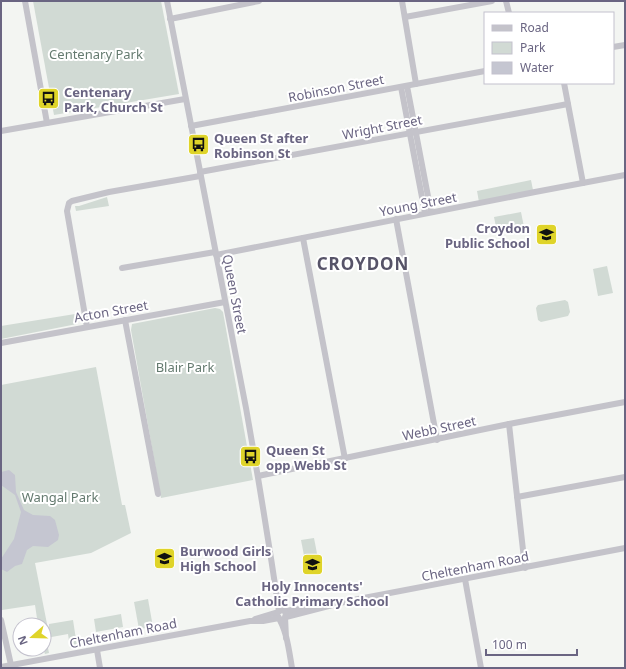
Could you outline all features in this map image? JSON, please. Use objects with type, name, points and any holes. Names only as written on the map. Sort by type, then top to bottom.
[{"type":"street","points":[[26,1],[47,123]]},
{"type":"street","name":"Queen Street","points":[[166,1],[258,476],[277,591],[292,668]]},
{"type":"street","points":[[170,19],[260,1]]},
{"type":"street","points":[[402,1],[416,84]]},
{"type":"street","points":[[405,18],[492,1]]},
{"type":"street","points":[[506,1],[509,12]]},
{"type":"street","points":[[614,47],[625,45]]},
{"type":"street","name":"Robinson Street","points":[[191,126],[484,71]]},
{"type":"street","points":[[564,84],[583,183]]},
{"type":"street","points":[[404,86],[428,213]]},
{"type":"street","points":[[1,131],[185,99]]},
{"type":"street","name":"Wright Street","points":[[87,327],[67,211],[67,206],[72,201],[109,192],[413,132],[568,104]]},
{"type":"street","name":"Young Street","points":[[122,268],[216,254],[303,238],[625,175]]},
{"type":"street","points":[[396,219],[437,440]]},
{"type":"street","points":[[303,238],[345,459]]},
{"type":"street","name":"Acton Street","points":[[1,343],[225,302]]},
{"type":"street","points":[[125,320],[158,494]]},
{"type":"street","name":"Webb Street","points":[[258,476],[509,424],[625,402]]},
{"type":"street","points":[[509,424],[525,568]]},
{"type":"street","points":[[517,497],[625,477]]},
{"type":"street","name":"Cheltenham Road","points":[[1,667],[329,606],[625,548]]},
{"type":"street","points":[[465,579],[481,668]]},
{"type":"street","points":[[1,620],[11,665]]},
{"type":"street","points":[[97,650],[100,668]]},
{"type":"green space","name":"Centenary Park","points":[[33,1],[161,1],[179,94],[54,115]]},
{"type":"green space","points":[[531,180],[533,190],[479,202],[477,191]]},
{"type":"green space","points":[[107,197],[109,206],[76,211],[75,206]]},
{"type":"green space","points":[[521,212],[524,227],[497,232],[494,217]]},
{"type":"green space","points":[[607,266],[613,293],[598,296],[593,269]]},
{"type":"green space","points":[[565,300],[568,302],[570,312],[568,316],[541,322],[538,320],[536,308],[538,305]]},
{"type":"green space","name":"Blair Park","points":[[215,308],[220,309],[223,312],[253,480],[161,498],[131,330],[132,324]]},
{"type":"green space","points":[[75,314],[77,324],[1,339],[1,326]]},
{"type":"green space","name":"Wangal Park","points":[[96,367],[122,505],[125,505],[131,533],[91,553],[35,563],[46,617],[37,617],[35,605],[2,610],[1,605],[1,385]]},
{"type":"green space","points":[[314,538],[320,569],[307,571],[301,540]]},
{"type":"green space","points":[[148,599],[153,627],[139,629],[134,602]]},
{"type":"green space","points":[[121,614],[123,627],[96,632],[94,619]]},
{"type":"green space","points":[[73,620],[77,646],[70,648],[68,634],[52,637],[52,624]]},
{"type":"water","points":[[9,470],[15,475],[16,492],[24,510],[33,515],[50,516],[55,520],[59,535],[58,540],[48,547],[33,546],[27,550],[22,564],[15,566],[7,572],[1,569],[1,559],[14,539],[21,512],[15,495],[1,485],[1,472]]},
{"type":"place","name":"Centenary Park, Church St","points":[[48,99]]},
{"type":"place","name":"Queen St after Robinson St","points":[[198,145]]},
{"type":"place","name":"Croydon Public School","points":[[546,235]]},
{"type":"place","name":"Queen St opp Webb St","points":[[251,457]]},
{"type":"place","name":"Burwood Girls High School","points":[[165,558]]},
{"type":"place","name":"Holy Innocents' Catholic Primary School","points":[[312,564]]},
{"type":"district","name":"CROYDON","points":[[363,263]]}]
